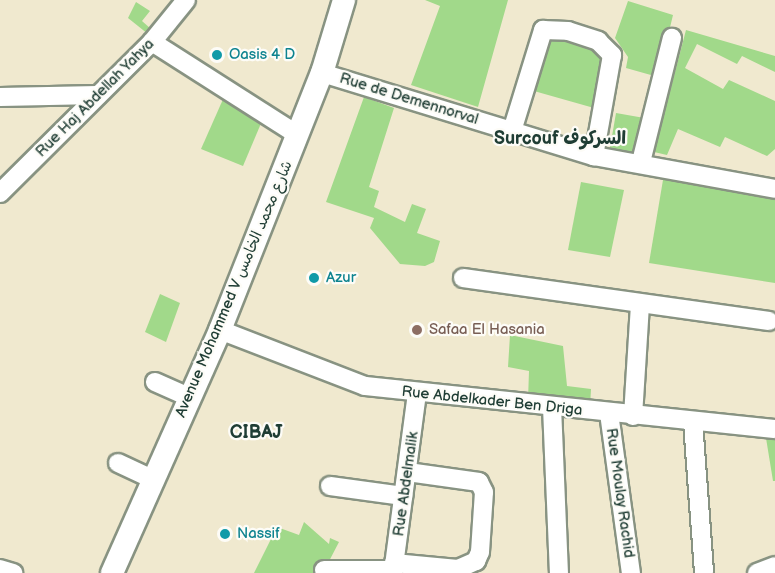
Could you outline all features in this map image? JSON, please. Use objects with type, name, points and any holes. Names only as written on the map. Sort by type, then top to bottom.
[{"type":"street","name":"Rue Haj Abdellah Yahya","points":[[0,193],[152,42],[186,0]]},
{"type":"street","name":"Avenue Mohammed V شارع محمد الخامس","points":[[112,573],[220,330],[322,73],[344,0]]},
{"type":"street","points":[[512,131],[543,30],[568,31],[598,41],[612,55],[594,156]]},
{"type":"street","points":[[641,162],[672,38]]},
{"type":"street","points":[[152,42],[298,135]]},
{"type":"street","name":"Rue de Demennorval","points":[[322,73],[594,156],[641,162],[775,189]]},
{"type":"street","points":[[0,97],[98,95]]},
{"type":"street","points":[[463,278],[640,305],[769,321]]},
{"type":"street","points":[[633,416],[640,305]]},
{"type":"street","name":"Rue Abdelkader Ben Driga","points":[[220,330],[344,380],[417,394],[775,429]]},
{"type":"street","points":[[155,382],[189,397]]},
{"type":"street","name":"Rue Abdelmalik","points":[[393,569],[417,394]]},
{"type":"street","points":[[552,407],[559,573]]},
{"type":"street","name":"Rue Moulay Rachid","points":[[609,413],[631,573]]},
{"type":"street","points":[[693,422],[704,573]]},
{"type":"street","points":[[118,463],[152,479]]},
{"type":"street","points":[[324,570],[458,569],[476,561],[480,552],[484,492],[479,482],[408,472]]},
{"type":"street","points":[[330,486],[403,496]]},
{"type":"street","points":[[757,573],[775,566]]},
{"type":"street","points":[[0,569],[13,573]]},
{"type":"green space","points":[[425,0],[508,0],[478,107],[411,85],[440,6]]},
{"type":"green space","points":[[628,1],[673,15],[658,77],[626,68],[628,57],[615,38]]},
{"type":"green space","points":[[136,2],[150,11],[142,21],[151,29],[148,34],[128,18]]},
{"type":"green space","points":[[686,30],[775,56],[775,72],[742,56],[737,64],[697,44],[685,68],[723,89],[729,80],[775,101],[775,149],[767,156],[725,137],[720,147],[678,129],[667,155],[654,152]]},
{"type":"green space","points":[[550,34],[596,46],[604,57],[594,108],[534,91]]},
{"type":"green space","points":[[224,97],[262,121],[243,166],[201,149]]},
{"type":"green space","points":[[364,97],[394,108],[369,187],[379,191],[374,207],[405,222],[412,204],[426,209],[417,233],[440,241],[434,262],[425,266],[400,264],[370,228],[374,218],[326,202]]},
{"type":"green space","points":[[616,113],[650,119],[641,156],[610,148]]},
{"type":"green space","points":[[664,174],[775,194],[775,283],[649,263]]},
{"type":"green space","points":[[581,182],[624,190],[610,257],[568,250]]},
{"type":"green space","points":[[160,294],[180,303],[166,342],[145,332]]},
{"type":"green space","points":[[510,335],[563,346],[567,386],[591,389],[590,407],[528,400],[529,371],[508,367]]},
{"type":"green space","points":[[766,438],[775,439],[775,481],[773,481]]},
{"type":"green space","points":[[304,522],[329,544],[330,538],[339,542],[326,567],[316,573],[254,573],[277,527],[299,535]]},
{"type":"place","name":"Oasis 4 D","points":[[217,55]]},
{"type":"place","name":"Azur","points":[[314,278]]},
{"type":"place","name":"Safaa El Hasania","points":[[417,330]]},
{"type":"place","name":"Nassif","points":[[225,534]]},
{"type":"district","name":"Surcouf السركوف","points":[[560,139]]},
{"type":"district","name":"CIBAJ","points":[[256,433]]}]
